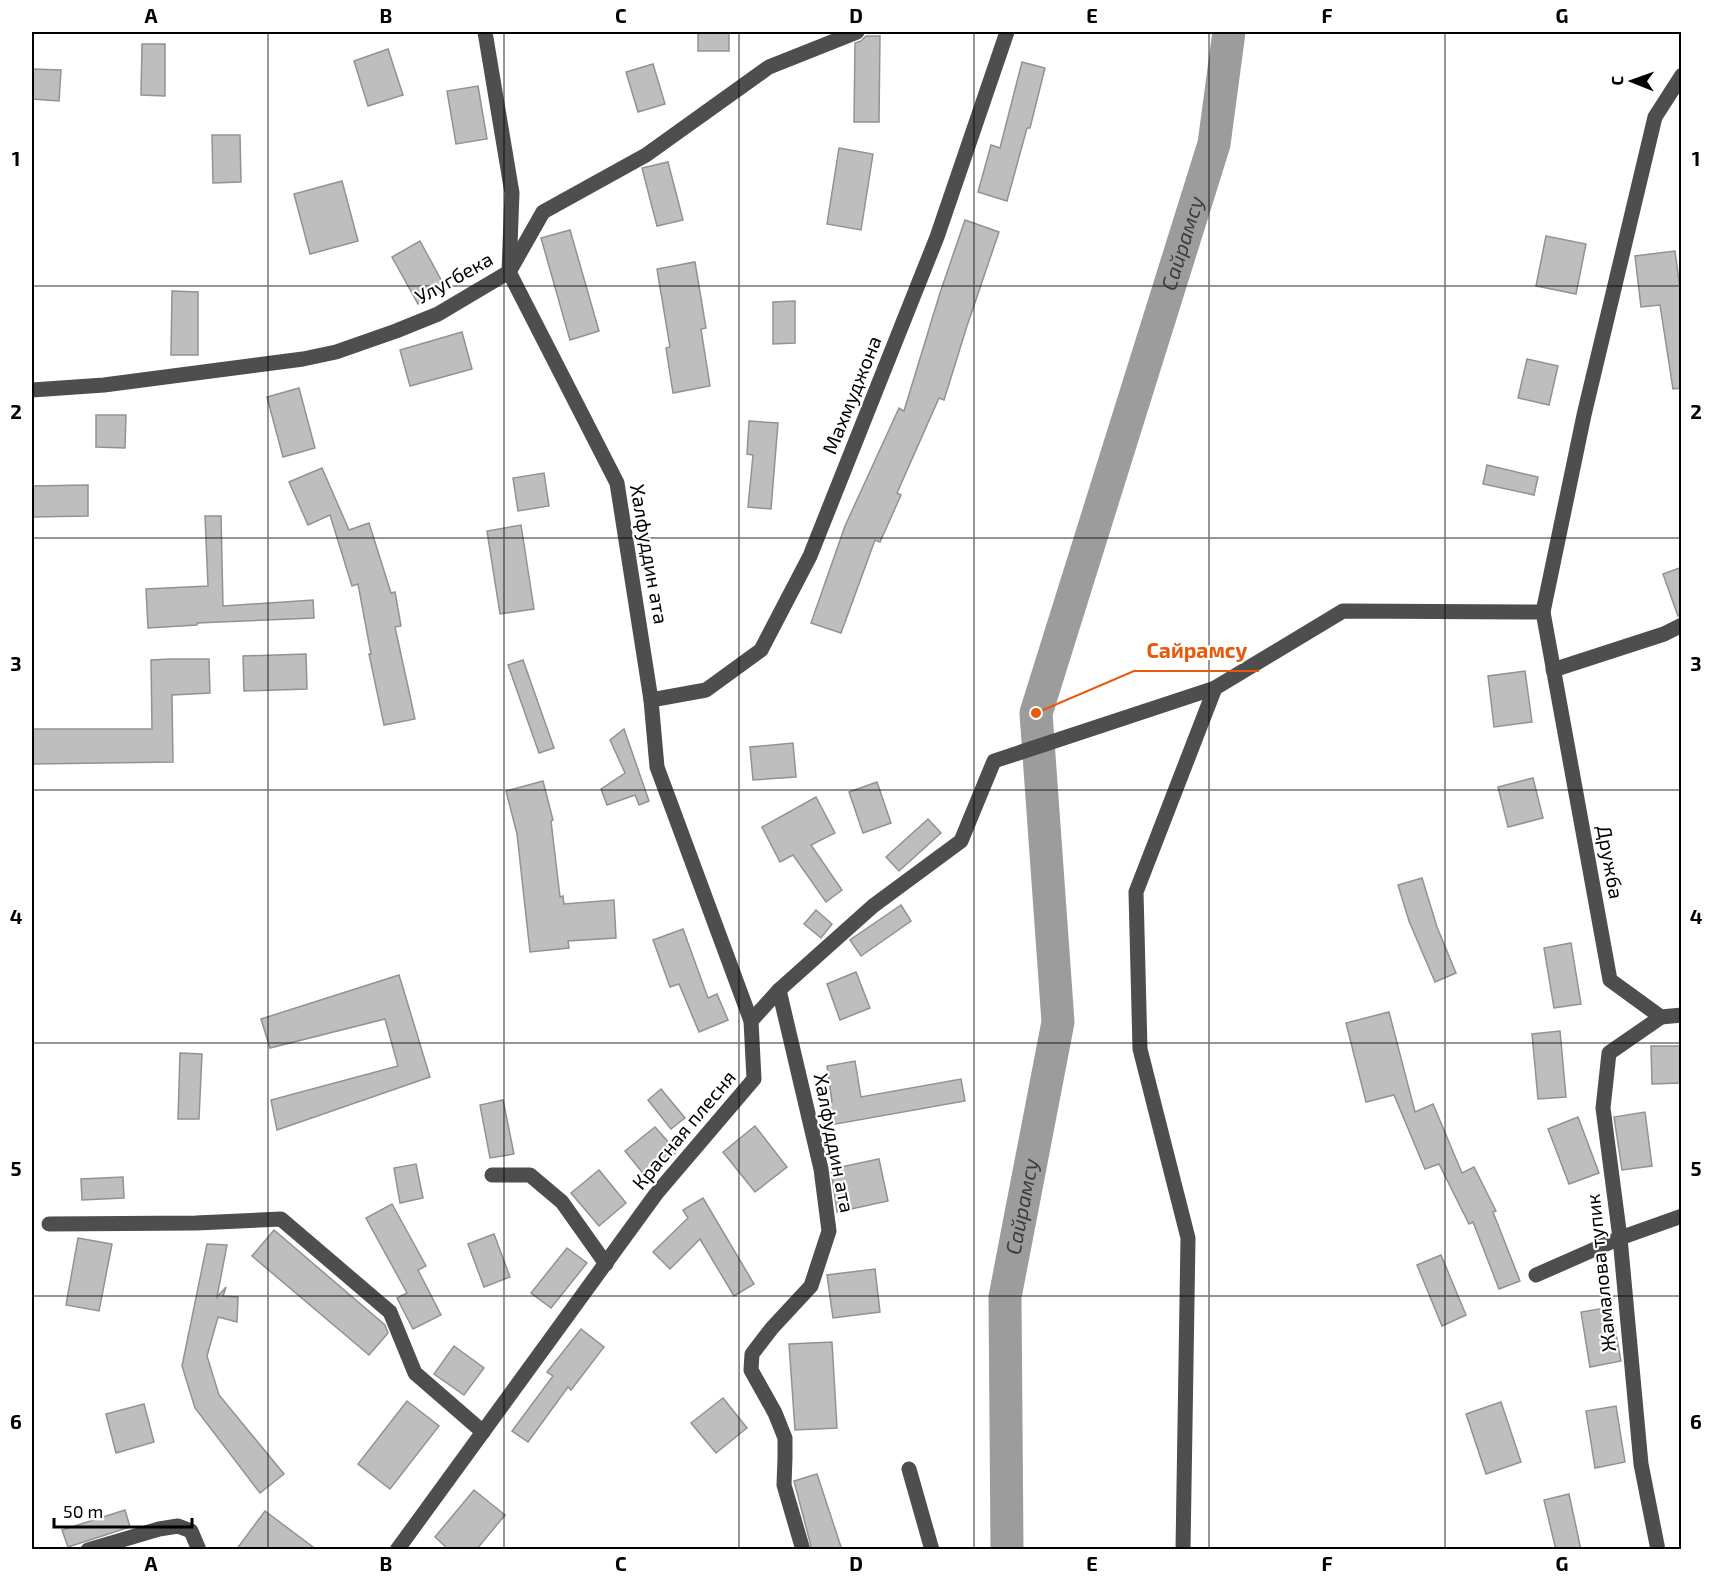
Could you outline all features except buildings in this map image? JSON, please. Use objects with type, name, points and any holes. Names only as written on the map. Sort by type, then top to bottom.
[{"type":"street","name":"Халфуддин ата","points":[[485,32],[512,193],[510,272],[617,483],[651,700],[657,767],[751,1021]]},
{"type":"street","name":"Улугбека","points":[[32,390],[116,384],[303,359],[336,351],[396,331],[438,314],[510,272],[543,212],[646,155],[769,67],[857,32]]},
{"type":"street","name":"Махмуджона","points":[[651,700],[706,690],[761,650],[810,556],[937,237],[1007,32]]},
{"type":"street","points":[[751,1021],[779,990],[873,906],[961,841],[993,761],[1215,688],[1343,611],[1543,612],[1584,415],[1655,117],[1682,75]]},
{"type":"street","name":"Дружба","points":[[1543,612],[1610,980],[1661,1017]]},
{"type":"street","points":[[1553,670],[1664,634],[1682,625]]},
{"type":"street","points":[[1183,1550],[1188,1238],[1140,1049],[1136,892],[1215,688]]},
{"type":"street","name":"Халфуддин ата","points":[[779,990],[821,1169],[830,1232],[811,1286],[772,1328],[752,1354],[751,1370],[775,1413],[785,1438],[784,1485],[803,1550]]},
{"type":"street","points":[[1661,1017],[1682,1015]]},
{"type":"street","name":"Жамалова тупик","points":[[1658,1550],[1641,1464],[1620,1238],[1604,1108],[1609,1053],[1661,1017]]},
{"type":"street","name":"Красная плесня","points":[[397,1550],[656,1194],[754,1079],[751,1021]]},
{"type":"street","points":[[492,1175],[530,1175],[562,1202],[606,1264]]},
{"type":"street","points":[[1536,1275],[1620,1238],[1682,1216]]},
{"type":"street","points":[[50,1224],[196,1223],[281,1219],[390,1312],[415,1373],[483,1432]]},
{"type":"street","points":[[909,1469],[932,1550]]},
{"type":"street","points":[[88,1550],[159,1529],[178,1526],[191,1531],[199,1550]]},
{"type":"waterway","name":"Сайрамсу","points":[[1007,1550],[1005,1297],[1058,1022],[1036,713],[1214,144],[1229,32]]},
{"type":"place","name":"Сайрамсу","points":[[1036,713]]}]
